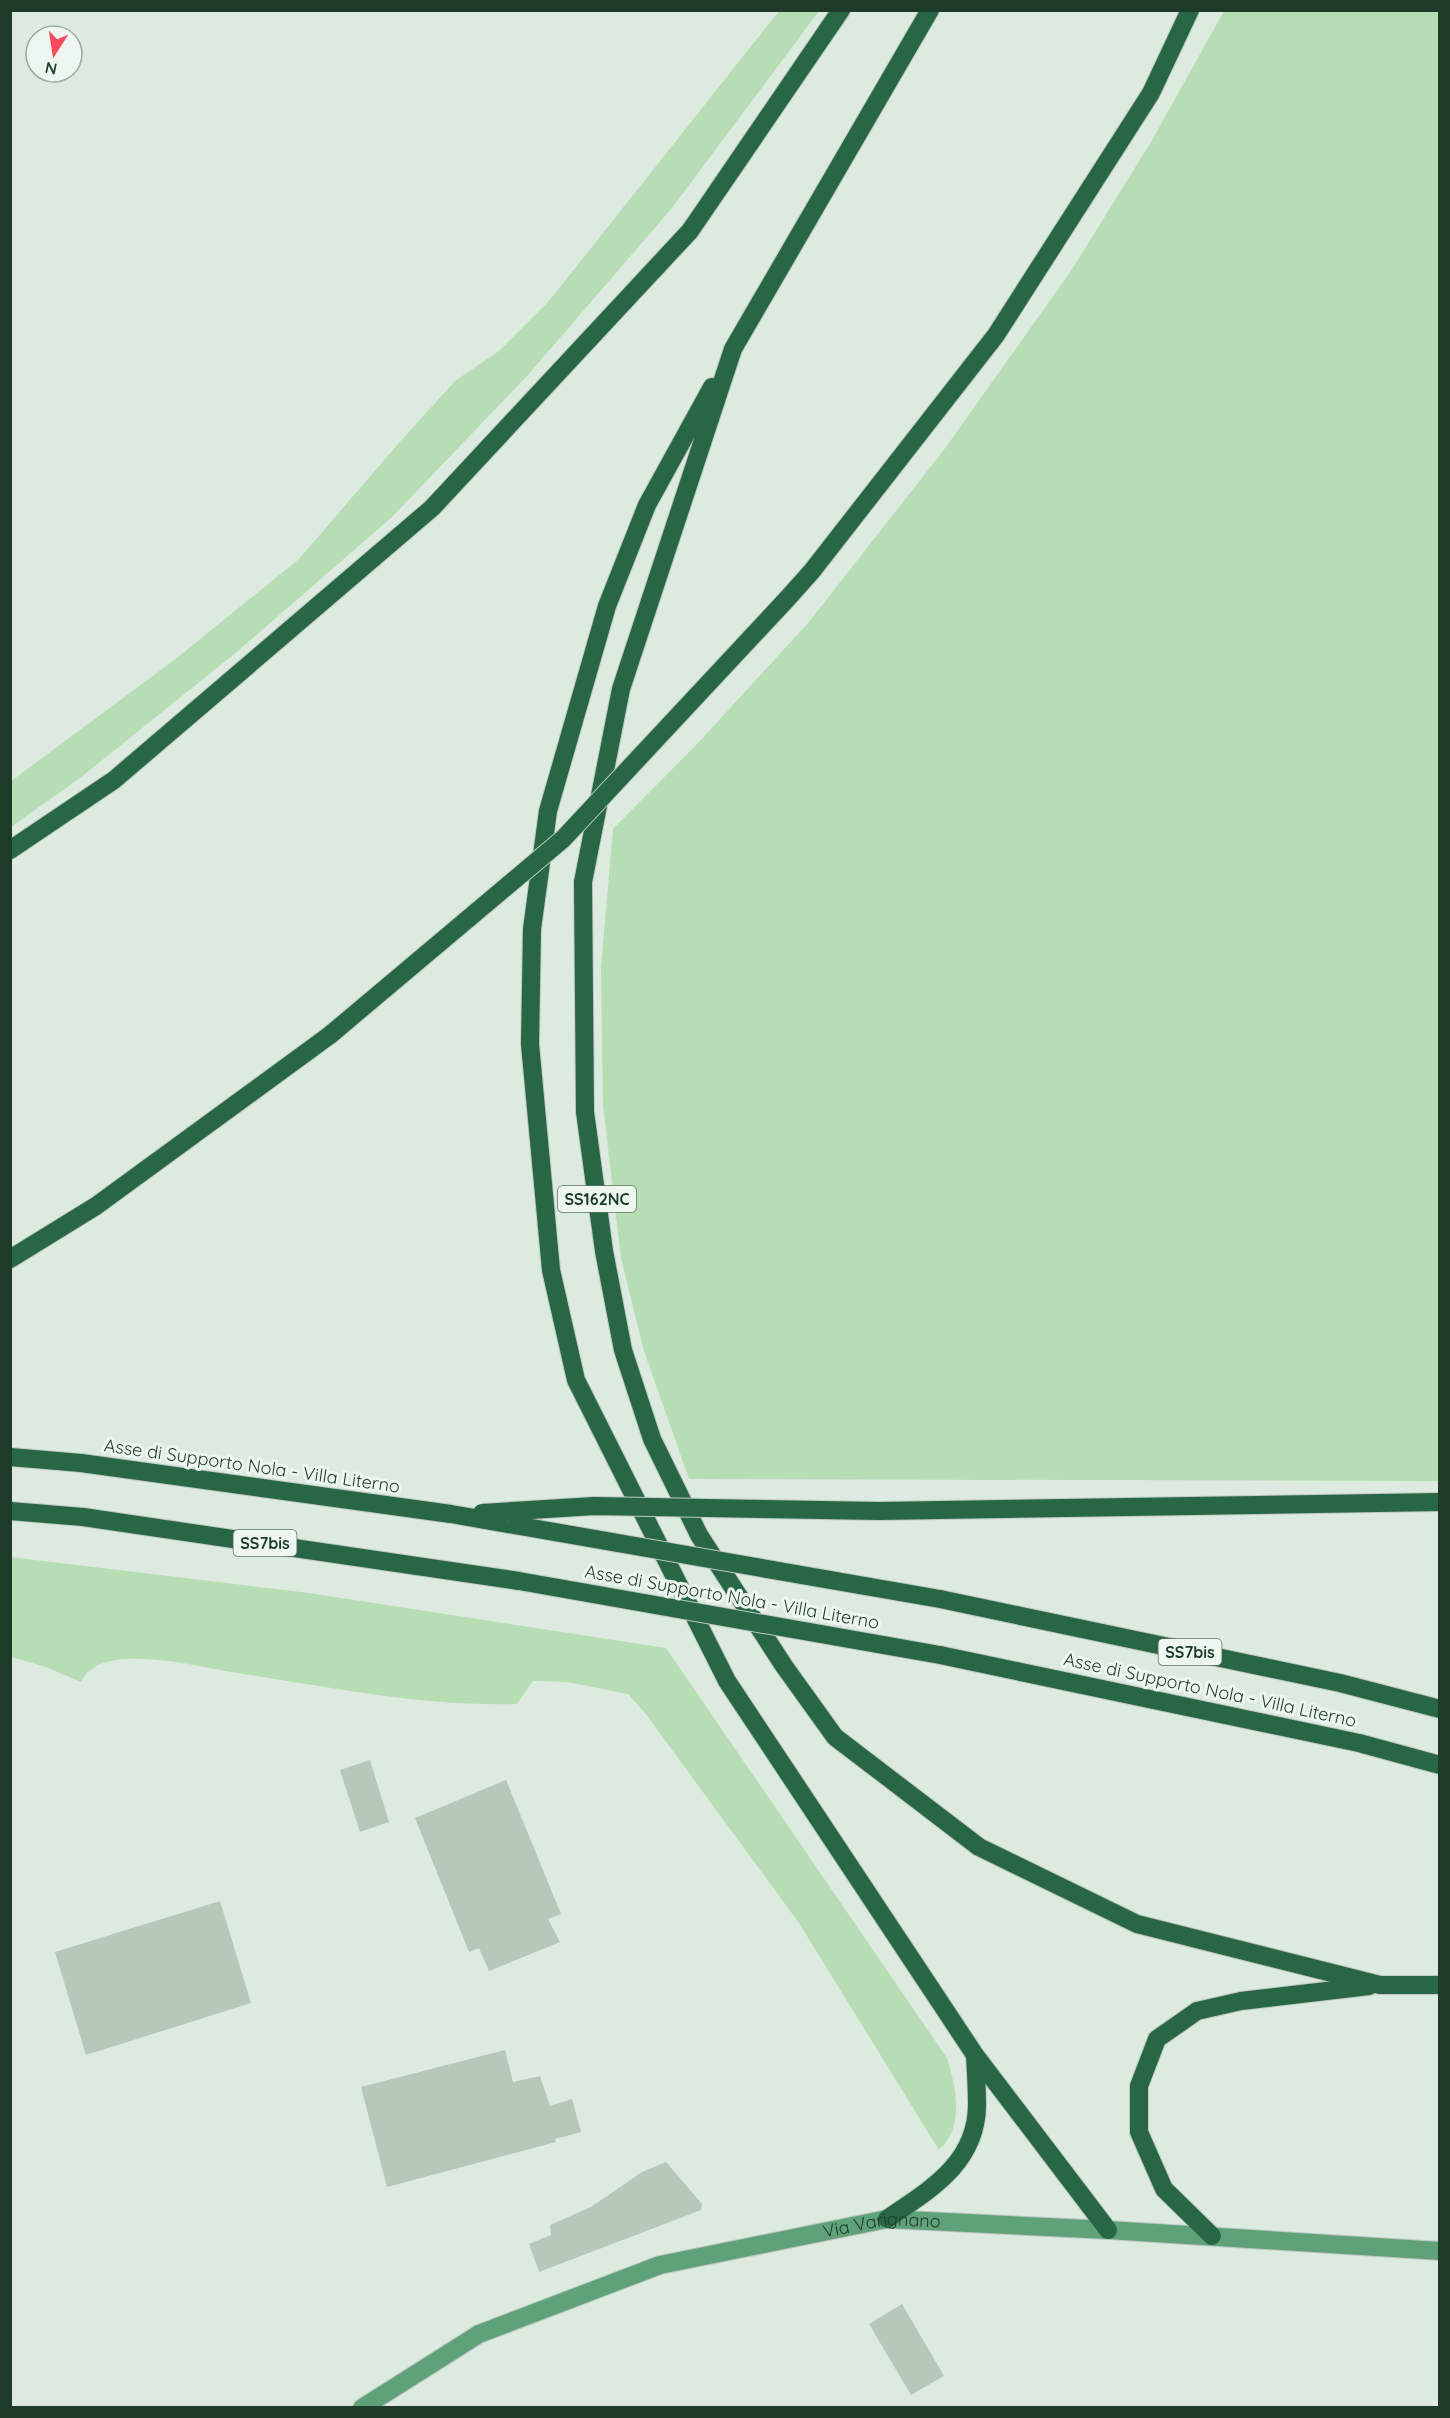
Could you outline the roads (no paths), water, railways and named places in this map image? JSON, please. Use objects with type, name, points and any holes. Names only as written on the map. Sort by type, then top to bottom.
[{"type":"highway","points":[[10,850],[114,780],[432,508],[690,231],[841,10]]},
{"type":"highway","name":"SS162NC","points":[[930,10],[733,349],[621,689],[584,882],[585,1112],[604,1251],[623,1350],[652,1439],[699,1535],[784,1666],[835,1737],[978,1847],[1137,1924],[1380,1985],[1440,1985]]},
{"type":"highway","points":[[10,1259],[96,1206],[330,1035],[563,839],[812,571],[996,335],[1151,93],[1190,10]]},
{"type":"highway","points":[[733,349],[643,515],[607,606],[548,811],[532,929],[530,1044],[551,1270],[576,1380],[727,1681],[975,2055],[1108,2230]]},
{"type":"highway","name":"Asse di Supporto Nola - Villa Literno","points":[[10,1457],[81,1463],[451,1514],[940,1599],[1340,1683],[1440,1709]]},
{"type":"highway","points":[[451,1514],[594,1506],[879,1511],[1440,1502]]},
{"type":"highway","name":"Asse di Supporto Nola - Villa Literno","points":[[10,1511],[83,1517],[519,1581],[940,1655],[1347,1741],[1440,1765]]},
{"type":"highway","points":[[1212,2236],[1164,2189],[1139,2132],[1139,2086],[1157,2040],[1197,2012],[1219,2006],[1241,2001],[1380,1985]]},
{"type":"highway","points":[[887,2219],[944,2179],[964,2154],[973,2132],[977,2108],[975,2055]]},
{"type":"main road","name":"Via Varignano","points":[[362,2408],[479,2334],[660,2265],[887,2219],[1212,2236],[1440,2251]]}]
